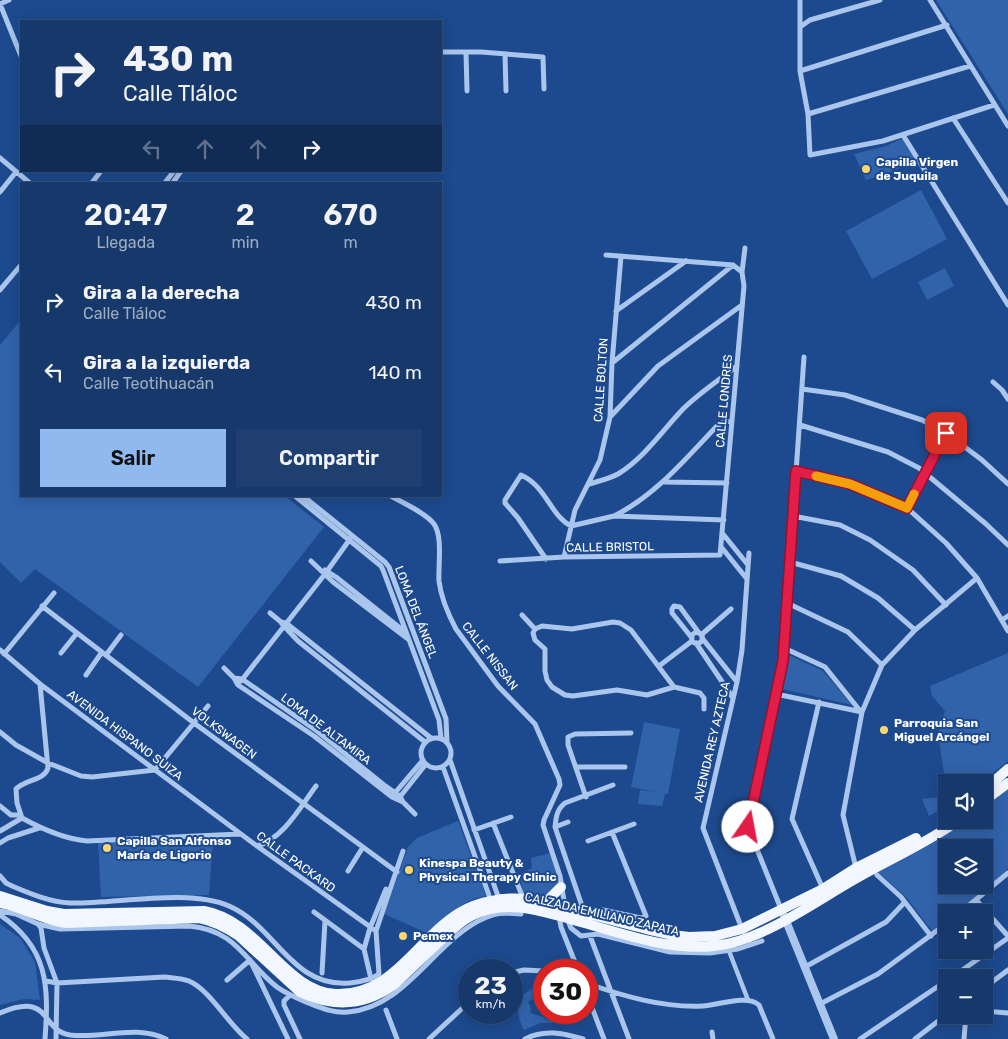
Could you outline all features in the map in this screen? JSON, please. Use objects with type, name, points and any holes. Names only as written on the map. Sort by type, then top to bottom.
[{"type":"main road","points":[[993,782],[1008,770]]},
{"type":"main road","points":[[993,794],[1008,783]]},
{"type":"main road","name":"CALZADA EMILIANO ZAPATA","points":[[0,903],[49,920],[66,923],[199,918],[208,920],[228,928],[239,936],[300,992],[321,1000],[340,1003],[362,1000],[384,992],[455,927],[485,910],[499,907],[519,907],[563,912],[594,920],[688,937],[715,936],[742,929],[780,908],[823,889],[856,868],[938,827]]},
{"type":"main road","name":"CALZADA EMILIANO ZAPATA","points":[[594,920],[661,943],[691,947],[738,941],[786,920],[856,878],[946,829]]},
{"type":"main road","points":[[546,902],[562,890]]},
{"type":"main road","name":"CALZADA EMILIANO ZAPATA","points":[[0,896],[56,914],[204,911],[215,913],[226,917],[247,932],[308,987],[326,993],[337,994],[362,992],[376,986],[391,976],[444,924],[474,906],[495,900],[523,898],[546,902],[563,912]]},
{"type":"street","points":[[10,0],[0,4],[20,54]]},
{"type":"street","points":[[800,0],[800,71],[808,114],[810,155],[882,141],[994,105]]},
{"type":"street","points":[[800,27],[810,20],[880,0]]},
{"type":"street","points":[[930,0],[1008,126]]},
{"type":"street","points":[[800,71],[946,26]]},
{"type":"street","points":[[442,52],[543,57],[544,89]]},
{"type":"street","points":[[466,52],[467,91]]},
{"type":"street","points":[[506,54],[506,91]]},
{"type":"street","points":[[808,114],[970,66]]},
{"type":"street","points":[[953,118],[1008,204]]},
{"type":"street","points":[[903,134],[1008,305]]},
{"type":"street","points":[[0,158],[28,182]]},
{"type":"street","points":[[0,192],[16,172]]},
{"type":"street","points":[[93,182],[100,172]]},
{"type":"street","points":[[166,182],[173,172]]},
{"type":"street","name":"CALLE LONDRES","points":[[720,555],[744,286],[742,272],[745,248]]},
{"type":"street","points":[[606,255],[733,265],[742,272]]},
{"type":"street","name":"CALLE BOLTON","points":[[564,557],[580,498],[600,460],[610,417],[612,363],[622,256]]},
{"type":"street","points":[[616,311],[686,261]]},
{"type":"street","points":[[612,363],[733,265]]},
{"type":"street","points":[[0,290],[20,266]]},
{"type":"street","points":[[0,277],[6,283]]},
{"type":"street","points":[[610,417],[658,366],[742,305]]},
{"type":"street","points":[[804,357],[783,661],[748,827],[834,1039]]},
{"type":"street","points":[[589,484],[618,474],[631,464],[649,448],[684,408],[737,366]]},
{"type":"street","points":[[993,382],[1008,399]]},
{"type":"street","points":[[802,389],[845,395],[922,420],[946,433],[982,460],[1008,484]]},
{"type":"street","points":[[614,516],[634,505],[664,482],[717,426],[724,422],[732,421]]},
{"type":"street","points":[[800,425],[888,452],[919,468],[1008,545]]},
{"type":"street","points":[[907,508],[924,472],[946,433]]},
{"type":"street","points":[[796,471],[850,484],[907,508],[946,543],[977,578],[1008,631]]},
{"type":"street","points":[[546,559],[518,518],[504,503],[521,475],[543,492],[559,518],[571,526],[614,516],[724,520]]},
{"type":"street","points":[[664,482],[727,483]]},
{"type":"street","name":"LOMA DEL ÁNGEL","points":[[296,497],[384,570],[439,720],[441,738]]},
{"type":"street","name":"LOMA DEL ÁNGEL","points":[[304,497],[353,535],[389,567],[446,719],[447,742]]},
{"type":"street","name":"CALLE NISSAN","points":[[393,497],[430,519],[435,525],[439,538],[441,591],[452,622],[498,686],[532,719],[559,779],[559,790],[544,820],[543,826],[562,890],[563,912],[561,926],[574,959]]},
{"type":"street","points":[[634,505],[637,516]]},
{"type":"street","points":[[793,516],[840,525],[870,540],[913,570],[946,605]]},
{"type":"street","points":[[723,534],[748,566]]},
{"type":"street","points":[[238,685],[353,535]]},
{"type":"street","points":[[534,560],[537,547]]},
{"type":"street","points":[[722,547],[747,579]]},
{"type":"street","name":"AVENIDA REY AZTECA","points":[[742,929],[703,828],[737,682],[742,650],[749,553]]},
{"type":"street","name":"CALLE BRISTOL","points":[[500,561],[564,557],[720,555]]},
{"type":"street","points":[[311,560],[409,639],[417,643]]},
{"type":"street","points":[[790,562],[841,576],[878,598],[915,630]]},
{"type":"street","points":[[325,572],[407,633],[415,636]]},
{"type":"street","points":[[856,868],[842,815],[862,712],[882,665],[915,630],[977,578]]},
{"type":"street","points":[[2,652],[54,593]]},
{"type":"street","points":[[787,603],[848,632],[882,665]]},
{"type":"street","name":"VOLKSWAGEN","points":[[42,606],[302,804],[396,871]]},
{"type":"street","points":[[733,698],[672,612],[674,606],[680,607],[737,682]]},
{"type":"street","points":[[693,641],[700,643],[701,635],[731,609]]},
{"type":"street","points":[[390,619],[406,611]]},
{"type":"street","points":[[270,613],[430,738],[441,738],[447,742],[451,750],[450,760],[495,887],[495,900]]},
{"type":"street","points":[[522,615],[535,629]]},
{"type":"street","points":[[1002,620],[1008,616]]},
{"type":"street","points":[[535,629],[542,626],[572,629],[613,622],[620,623],[631,630],[674,686]]},
{"type":"street","points":[[284,624],[425,742]]},
{"type":"street","points":[[535,629],[533,637],[545,649],[547,680],[552,687],[565,695],[573,696],[616,690],[646,695],[674,686],[700,692],[704,698],[704,709]]},
{"type":"street","points":[[61,653],[77,632]]},
{"type":"street","points":[[693,641],[693,634],[701,635]]},
{"type":"street","points":[[86,675],[121,635]]},
{"type":"street","points":[[659,666],[693,641]]},
{"type":"street","points":[[784,648],[825,667],[862,712]]},
{"type":"street","name":"AVENIDA HISPANO SUIZA","points":[[2,652],[40,684],[240,834]]},
{"type":"street","points":[[224,668],[238,685],[314,736],[398,798],[425,762]]},
{"type":"street","name":"LOMA DE ALTAMIRA","points":[[234,678],[242,679],[317,732],[416,814]]},
{"type":"street","points":[[0,831],[22,816],[17,803],[16,789],[23,783],[47,772],[48,763],[40,684]]},
{"type":"street","points":[[776,694],[862,712]]},
{"type":"street","points":[[819,702],[792,819],[823,889]]},
{"type":"street","points":[[0,732],[16,745],[48,763],[86,777],[155,770],[208,706]]},
{"type":"street","points":[[586,796],[568,745],[568,737],[575,734],[631,733]]},
{"type":"street","points":[[430,738],[425,742],[421,751],[425,762],[434,768],[442,766],[450,760]]},
{"type":"street","points":[[442,766],[487,890],[495,900]]},
{"type":"street","points":[[576,767],[626,767]]},
{"type":"street","points":[[582,917],[582,906],[555,827],[556,819],[561,806],[613,785]]},
{"type":"street","points":[[257,846],[265,844],[279,834],[316,786]]},
{"type":"street","name":"CALLE PACKARD","points":[[0,806],[11,815],[22,816],[39,828],[88,841],[240,834],[376,931]]},
{"type":"street","points":[[474,830],[511,817]]},
{"type":"street","points":[[555,827],[568,822]]},
{"type":"street","points":[[494,823],[523,898]]},
{"type":"street","points":[[588,841],[634,824]]},
{"type":"street","points":[[0,843],[8,838],[39,828]]},
{"type":"street","points":[[594,920],[598,911],[603,910],[641,918],[646,916],[612,832]]},
{"type":"street","points":[[348,871],[363,847]]},
{"type":"street","points":[[370,979],[364,949],[370,928],[396,871]]},
{"type":"street","points":[[0,876],[6,883],[12,886],[35,895],[63,902],[201,898],[222,903],[239,911],[260,928],[292,961],[317,978],[342,984],[370,979],[379,974],[376,931],[396,871]]},
{"type":"street","points":[[972,904],[1008,873]]},
{"type":"street","points":[[877,874],[905,902],[931,936]]},
{"type":"street","points":[[487,890],[495,887]]},
{"type":"street","points":[[964,969],[1008,937],[976,901]]},
{"type":"street","points":[[805,967],[886,922],[905,902]]},
{"type":"street","points":[[0,911],[16,914],[52,928],[198,927],[216,932],[233,942],[276,986],[290,995],[328,1011],[346,1012],[364,1009],[387,998],[404,985],[459,934],[477,922],[499,914],[521,914]]},
{"type":"street","points":[[314,912],[364,949]]},
{"type":"street","points":[[563,912],[574,932],[581,936],[598,934],[670,952],[710,953],[729,951],[762,941]]},
{"type":"street","points":[[0,915],[14,925],[27,940],[36,954],[46,981],[47,1016],[45,1039]]},
{"type":"street","points":[[322,973],[325,921]]},
{"type":"street","points":[[38,924],[41,928],[44,948],[57,983],[56,1039]]},
{"type":"street","points":[[42,936],[52,928]]},
{"type":"street","points":[[820,1004],[878,974],[938,930]]},
{"type":"street","points":[[590,936],[629,1039]]},
{"type":"street","points":[[729,951],[748,1000]]},
{"type":"street","points":[[227,980],[250,960]]},
{"type":"street","points":[[250,960],[288,1039]]},
{"type":"street","points":[[993,982],[1007,972]]},
{"type":"street","points":[[46,981],[57,983],[166,977],[190,981],[205,993],[247,1039]]},
{"type":"street","points":[[598,986],[645,1000],[671,1004],[703,1006],[748,1000],[755,1001],[759,1005],[773,1039]]},
{"type":"street","points":[[860,1039],[938,986]]},
{"type":"street","points":[[290,995],[284,1001],[284,1005],[300,1039]]},
{"type":"street","points":[[0,1013],[27,1006],[38,1009],[47,1016],[57,1029],[67,1035],[140,1032],[150,1033],[166,1039]]},
{"type":"street","points":[[386,1010],[397,1039]]},
{"type":"street","points":[[429,1039],[458,1012]]},
{"type":"street","points":[[993,1012],[1008,1013]]},
{"type":"street","points":[[915,1039],[938,1021]]},
{"type":"street","points":[[598,1023],[604,1039]]},
{"type":"street","points":[[964,1039],[965,1024]]},
{"type":"street","points":[[525,1039],[546,1032],[583,1039]]},
{"type":"street","points":[[712,1032],[713,1039]]},
{"type":"shaded area","points":[[936,0],[1008,0],[1008,114]]},
{"type":"shaded area","points":[[903,138],[917,159],[884,175],[866,180],[854,154],[886,146]]},
{"type":"shaded area","points":[[921,190],[947,239],[872,279],[846,231]]},
{"type":"shaded area","points":[[945,268],[954,286],[927,300],[918,282]]},
{"type":"shaded area","points":[[20,321],[20,497],[286,497],[324,527],[198,687],[35,569],[21,583],[0,562],[0,345]]},
{"type":"shaded area","points":[[1008,653],[1008,761],[991,774],[942,774],[944,773],[938,733],[945,711],[932,696],[930,686]]},
{"type":"shaded area","points":[[789,655],[823,671],[852,705],[782,689]]},
{"type":"shaded area","points":[[644,722],[680,729],[668,794],[665,794],[662,806],[638,804],[640,790],[657,792],[631,787]]},
{"type":"shaded area","points":[[1008,789],[1008,868],[993,885],[993,839],[938,839],[938,894],[985,894],[976,904],[938,904],[938,928],[932,931],[907,898],[878,872],[952,829],[993,829],[993,801]]},
{"type":"shaded area","points":[[938,797],[938,811],[929,816],[922,799]]},
{"type":"shaded area","points":[[458,821],[486,896],[462,905],[447,915],[427,933],[384,914],[408,847],[417,838]]},
{"type":"shaded area","points":[[213,839],[209,895],[101,897],[98,842]]},
{"type":"shaded area","points":[[550,853],[560,880],[557,890],[549,895],[523,893],[520,874],[532,868],[531,858]]},
{"type":"shaded area","points":[[0,924],[20,938],[35,962],[40,1000],[24,999],[0,1005]]},
{"type":"shaded area","points":[[533,988],[533,999],[528,1002],[531,1008],[530,1013],[533,1014],[533,1024],[538,1024],[524,1030],[521,1024],[523,1024],[523,995]]},
{"type":"slow traffic","points":[[816,476],[850,484],[907,508],[914,494]]},
{"type":"place","name":"Capilla Virgen de Juquila","points":[[866,169]]},
{"type":"place","name":"Parroquia San Miguel Arcángel","points":[[884,730]]},
{"type":"place","name":"Capilla San Alfonso María de Ligorio","points":[[107,848]]},
{"type":"place","name":"Kinespa Beauty & Physical Therapy Clinic","points":[[409,870]]},
{"type":"place","name":"Pemex","points":[[403,936]]},
{"type":"route","points":[[748,827],[783,661],[796,471],[850,484],[907,508],[924,472],[946,433]]}]
